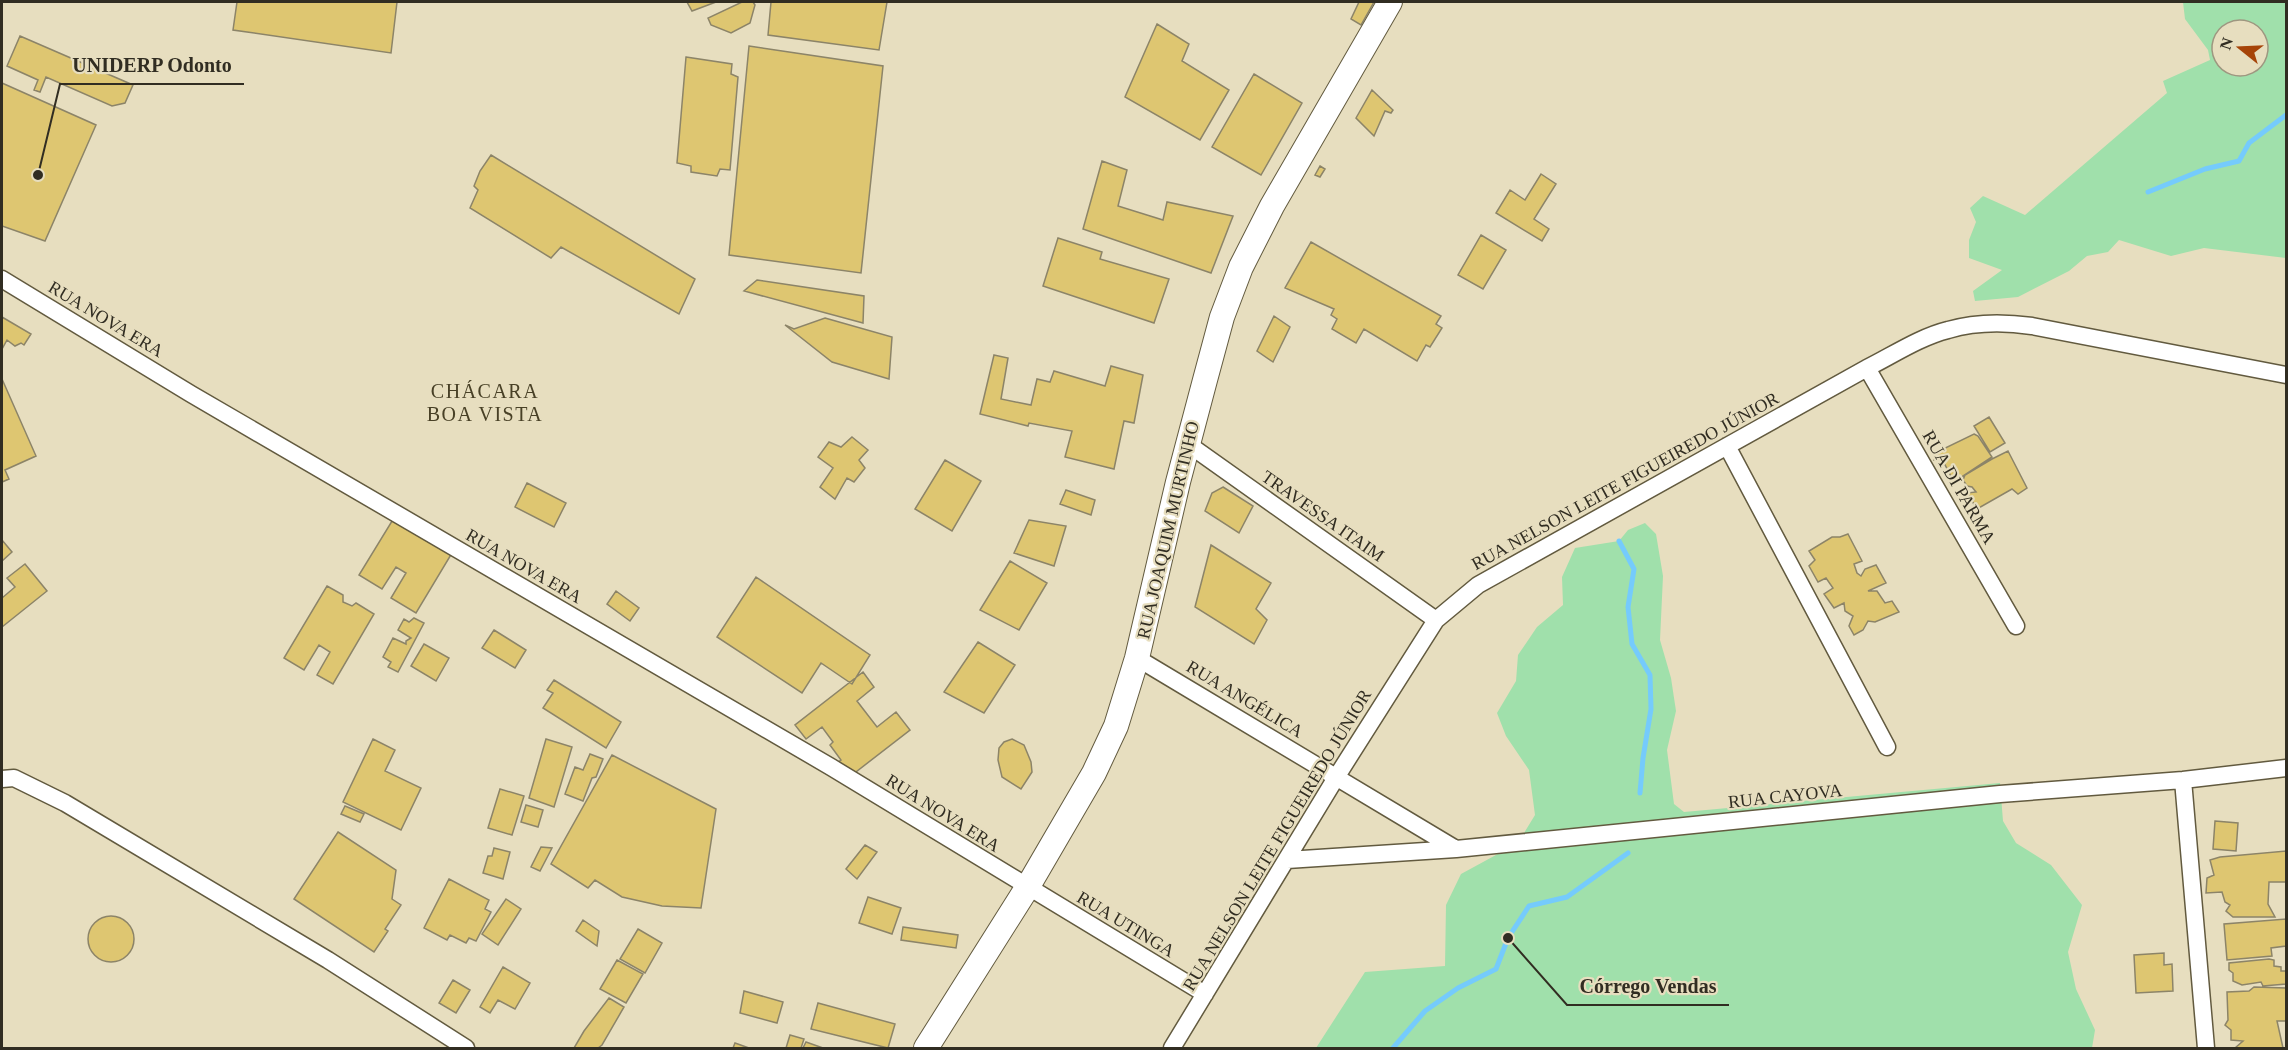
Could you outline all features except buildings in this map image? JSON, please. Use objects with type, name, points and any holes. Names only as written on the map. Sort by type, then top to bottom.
[{"type":"main road","name":"RUA JOAQUIM MURTINHO","points":[[927,1048],[1027,888],[1095,773],[1116,726],[1137,658],[1188,444],[1222,317],[1241,267],[1272,206],[1390,2]]},
{"type":"street","name":"RUA NOVA ERA","points":[[2,279],[191,394],[831,767],[1027,888]]},
{"type":"street","name":"RUA NELSON LEITE FIGUEIREDO JÚNIOR","points":[[1172,1048],[1337,776],[1436,621],[1478,585],[1868,368],[1919,341],[1948,330],[2001,322],[2032,326],[2286,375]]},
{"type":"street","name":"RUA DI PARMA","points":[[1868,368],[2016,626]]},
{"type":"street","name":"TRAVESSA ITAIM","points":[[1188,444],[1436,621]]},
{"type":"street","points":[[1727,446],[1887,747]]},
{"type":"street","name":"RUA ANGÉLICA","points":[[1137,658],[1456,849]]},
{"type":"street","name":"RUA CAYOVA","points":[[1287,860],[1456,849],[1988,795],[2183,780],[2286,768]]},
{"type":"street","points":[[2,779],[14,778],[65,803],[328,960],[465,1048]]},
{"type":"street","points":[[2183,780],[2206,1048]]},
{"type":"street","name":"RUA UTINGA","points":[[1027,888],[1205,994]]},
{"type":"green space","points":[[2183,2],[2286,2],[2286,258],[2204,248],[2171,256],[2119,240],[2108,252],[2087,256],[2069,271],[2018,297],[1975,301],[1973,291],[2002,270],[1969,258],[1969,240],[1976,222],[1970,208],[1983,196],[2025,215],[2167,93],[2163,81],[2210,60],[2208,50],[2185,19]]},
{"type":"green space","points":[[1645,523],[1656,534],[1663,576],[1660,640],[1671,678],[1676,711],[1667,750],[1674,804],[1684,812],[2000,783],[2003,821],[2016,843],[2051,865],[2082,905],[2068,952],[2076,989],[2095,1030],[2092,1048],[1316,1048],[1365,972],[1445,966],[1446,905],[1461,874],[1518,843],[1535,815],[1529,770],[1506,736],[1497,713],[1516,681],[1518,655],[1537,627],[1563,605],[1562,577],[1575,548],[1619,541],[1628,530]]},
{"type":"waterway","points":[[2148,192],[2205,169],[2239,161],[2249,143],[2286,115]]},
{"type":"waterway","points":[[1619,541],[1634,569],[1628,607],[1632,644],[1650,675],[1651,709],[1640,793]]},
{"type":"waterway","points":[[1393,1048],[1425,1011],[1458,988],[1496,969],[1508,938],[1529,906],[1567,897],[1628,853]]},
{"type":"place","name":"UNIDERP Odonto","points":[[38,175]]},
{"type":"place","name":"Córrego Vendas","points":[[1508,938]]},
{"type":"district","name":"CHÁCARA BOA VISTA","points":[[485,402]]}]
